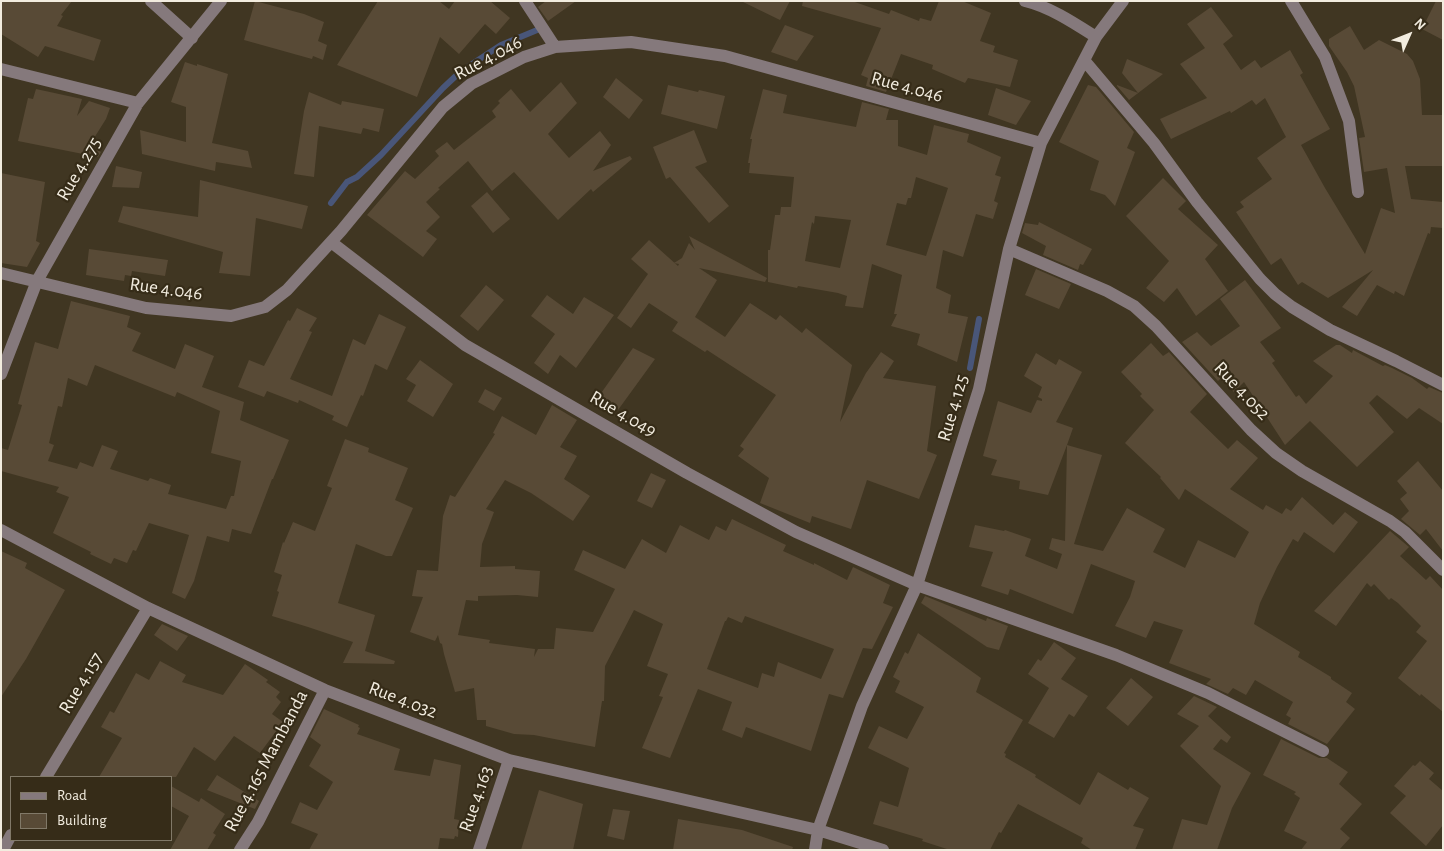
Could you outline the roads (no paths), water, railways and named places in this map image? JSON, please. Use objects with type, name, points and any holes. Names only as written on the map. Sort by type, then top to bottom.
[{"type":"street","points":[[151,1],[192,38]]},
{"type":"street","name":"Rue 4.275","points":[[1,374],[37,282],[138,103],[221,1]]},
{"type":"street","points":[[525,1],[555,47]]},
{"type":"street","points":[[1025,1],[1067,19],[1096,37]]},
{"type":"street","name":"Rue 4.125","points":[[815,850],[818,830],[862,706],[917,585],[979,390],[1009,248],[1041,143],[1096,37],[1123,1]]},
{"type":"street","points":[[1291,1],[1324,57],[1349,121],[1358,192]]},
{"type":"street","name":"Rue 4.046","points":[[1,273],[146,308],[231,316],[265,308],[287,290],[331,242],[443,107],[471,84],[524,57],[555,47],[631,42],[725,56],[1041,143]]},
{"type":"street","points":[[1084,60],[1154,143],[1197,202],[1275,294],[1292,307],[1330,330],[1443,385]]},
{"type":"street","points":[[1,69],[138,103]]},
{"type":"street","name":"Rue 4.049","points":[[331,242],[465,344],[687,473],[788,528],[917,585],[1116,654],[1208,693],[1323,751]]},
{"type":"street","name":"Rue 4.052","points":[[1009,248],[1107,291],[1134,306],[1156,326],[1251,430],[1276,453],[1302,471],[1390,521],[1405,532],[1443,570]]},
{"type":"street","name":"Rue 4.032","points":[[1,530],[148,608],[325,690],[510,760],[818,830],[882,850]]},
{"type":"street","name":"Rue 4.157","points":[[47,776],[148,608]]},
{"type":"street","name":"Rue 4.165 Mambanda","points":[[240,850],[258,822],[325,690]]},
{"type":"street","name":"Rue 4.163","points":[[478,850],[510,760]]},
{"type":"street","points":[[3,850],[10,837]]},
{"type":"waterway","points":[[331,203],[347,182],[357,177],[381,155],[460,72],[501,45],[542,28]]},
{"type":"waterway","points":[[970,368],[979,319]]}]
